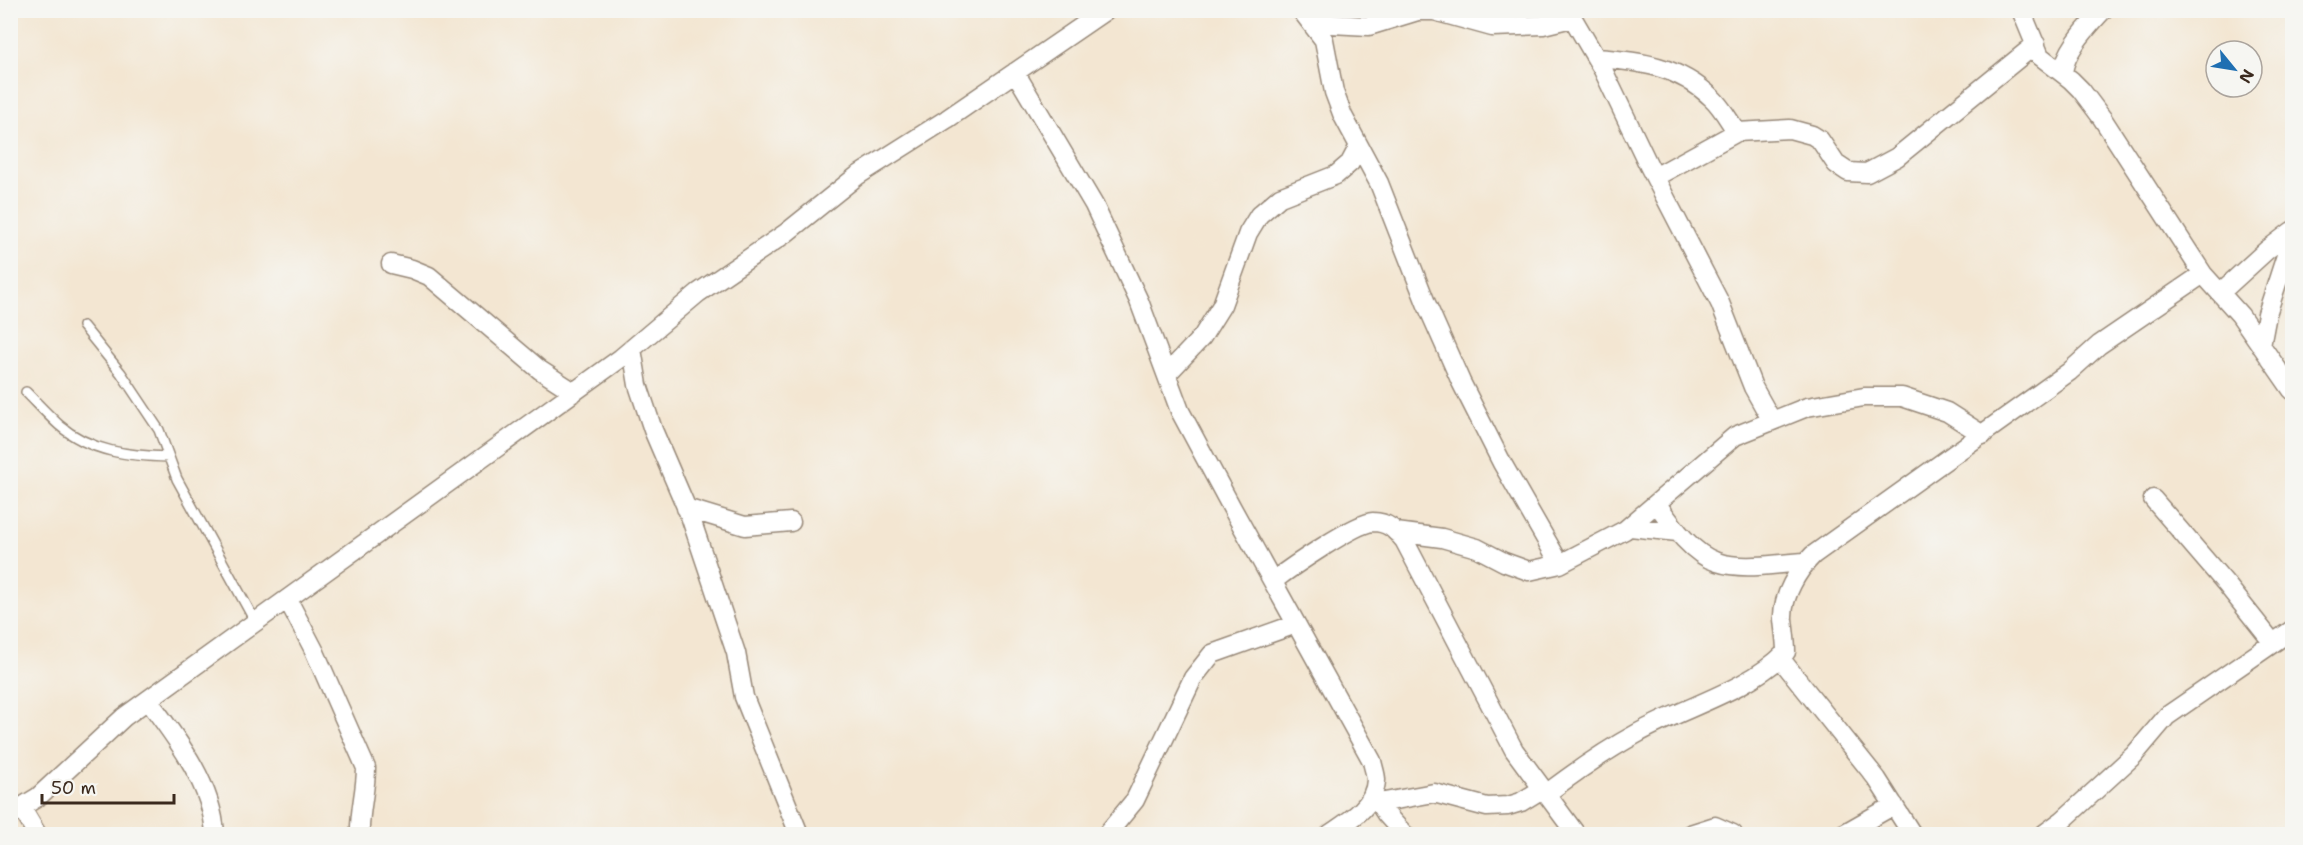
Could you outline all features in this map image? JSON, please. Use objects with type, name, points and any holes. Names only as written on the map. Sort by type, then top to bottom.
[{"type":"street","points":[[2021,10],[2040,56],[2081,90],[2102,118],[2203,274],[2240,315],[2292,390]]},
{"type":"street","points":[[2063,73],[2072,51],[2103,10]]},
{"type":"street","points":[[1306,17],[1369,26],[1418,11],[1434,11],[1492,27],[1543,25],[1570,14],[1596,58],[1720,303],[1753,387],[1772,421]]},
{"type":"street","points":[[37,834],[16,811],[38,797],[124,717],[610,366],[698,293],[786,233],[857,176],[1102,12]]},
{"type":"street","points":[[1306,17],[1324,40],[1334,92],[1342,116],[1379,183],[1426,303],[1461,382],[1503,463],[1560,564]]},
{"type":"street","points":[[1655,177],[1737,132],[1790,129],[1812,135],[1820,140],[1836,164],[1848,172],[1867,173],[1897,157],[2036,44]]},
{"type":"street","points":[[1596,58],[1632,60],[1667,68],[1689,79],[1714,99],[1737,132]]},
{"type":"street","points":[[1015,72],[1094,205],[1140,301],[1180,411],[1372,761],[1376,779],[1376,798],[1404,834]]},
{"type":"street","points":[[1167,374],[1202,337],[1222,305],[1248,233],[1259,215],[1280,197],[1336,175],[1350,164],[1359,146]]},
{"type":"street","points":[[2221,292],[2267,250],[2292,231]]},
{"type":"street","points":[[2261,346],[2267,314],[2292,237]]},
{"type":"street","points":[[391,264],[429,276],[540,370],[574,392]]},
{"type":"street","points":[[1330,834],[1376,798],[1434,793],[1488,807],[1508,806],[1521,802],[1544,791],[1638,733],[1738,685],[1773,665],[1785,652],[1783,616],[1787,596],[1805,562],[1849,528],[2069,372],[2098,345],[2203,274]]},
{"type":"street","points":[[632,349],[638,385],[653,430],[687,508],[736,653],[744,697],[799,834]]},
{"type":"street","points":[[610,366],[631,377],[638,385]]},
{"type":"street","points":[[1396,532],[1442,538],[1477,548],[1504,562],[1529,571],[1560,564],[1630,527],[1735,436],[1807,407],[1863,397],[1902,397],[1947,412],[1983,435]]},
{"type":"street","points":[[2153,499],[2227,585],[2273,644]]},
{"type":"street","points":[[1657,504],[1678,532],[1700,552],[1716,562],[1752,565],[1805,562]]},
{"type":"street","points":[[687,508],[745,526],[791,522]]},
{"type":"street","points":[[1273,581],[1296,564],[1349,532],[1371,522],[1389,525],[1404,540],[1514,750],[1575,834]]},
{"type":"street","points":[[1630,527],[1678,532]]},
{"type":"street","points":[[288,600],[318,660],[366,768],[360,834]]},
{"type":"street","points":[[1107,834],[1135,800],[1193,678],[1212,654],[1296,624]]},
{"type":"street","points":[[2044,834],[2063,820],[2134,755],[2167,716],[2292,630]]},
{"type":"street","points":[[1780,658],[1877,779],[1912,834]]},
{"type":"street","points":[[148,700],[170,729],[193,767],[207,797],[215,834]]},
{"type":"street","points":[[1843,834],[1894,805]]},
{"type":"street","points":[[1690,834],[1715,826],[1732,834]]},
{"type":"lane","points":[[83,326],[121,373],[159,430],[177,479],[256,623]]},
{"type":"lane","points":[[26,392],[61,426],[87,444],[133,456],[169,457]]}]
